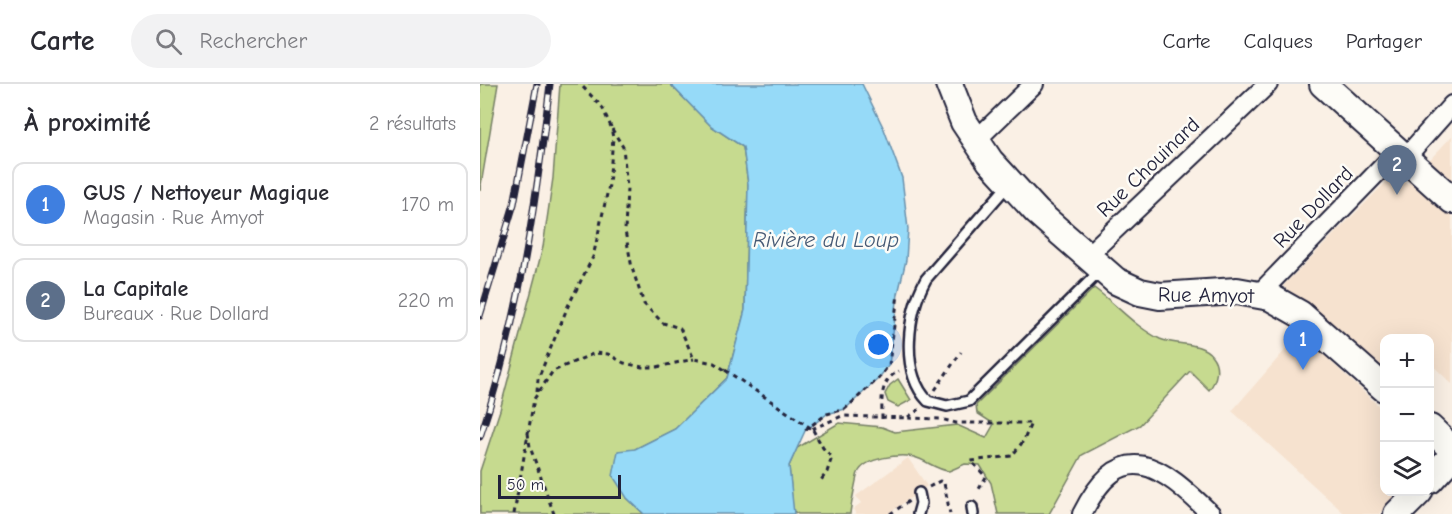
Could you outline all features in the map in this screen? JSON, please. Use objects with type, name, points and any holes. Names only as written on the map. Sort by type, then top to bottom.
[{"type":"main road","name":"Rue Amyot","points":[[949,84],[975,141],[1009,184],[1094,264],[1116,281],[1140,292],[1160,296],[1226,291],[1259,294],[1284,304],[1300,314],[1380,384]]},
{"type":"main road","points":[[1323,84],[1452,200]]},
{"type":"main road","points":[[1434,432],[1452,448]]},
{"type":"main road","points":[[1434,476],[1452,456]]},
{"type":"main road","points":[[1397,514],[1415,496]]},
{"type":"street","points":[[975,141],[1034,84]]},
{"type":"street","name":"Rue Chouinard","points":[[1094,264],[1268,84]]},
{"type":"street","name":"Rue Dollard","points":[[1259,294],[1452,105]]},
{"type":"street","points":[[1082,514],[1105,477],[1132,464],[1144,464],[1158,470],[1211,514]]},
{"type":"lane","points":[[1009,184],[926,279],[919,292],[914,307],[911,366],[916,386],[928,401],[947,406],[969,402],[1094,264]]},
{"type":"lane","points":[[918,514],[921,503],[919,493]]},
{"type":"path","points":[[580,84],[602,108],[623,147],[627,188],[625,231],[632,268],[644,304],[663,323],[680,328],[694,358]]},
{"type":"path","points":[[514,514],[527,428],[537,392],[538,379],[564,316],[593,257],[609,185],[613,138],[611,127]]},
{"type":"path","points":[[805,430],[827,414],[845,409],[878,379],[889,364],[898,294]]},
{"type":"path","points":[[537,392],[553,371],[586,355],[608,354],[624,363],[642,367],[657,367],[694,358],[714,363],[813,430],[823,448],[832,457],[827,472],[819,483]]},
{"type":"path","points":[[882,419],[884,386],[887,378],[899,371]]},
{"type":"path","points":[[813,430],[842,416],[1031,423],[1024,440],[1012,456],[970,461],[986,477],[979,489]]},
{"type":"path","points":[[527,428],[530,447],[554,514]]},
{"type":"shaded area","points":[[1452,136],[1452,384],[1434,367],[1434,334],[1380,334],[1380,370],[1317,312],[1283,286],[1395,173],[1407,184]]},
{"type":"shaded area","points":[[1300,333],[1380,407],[1380,496],[1396,496],[1379,514],[1345,514],[1232,411]]},
{"type":"shaded area","points":[[908,458],[927,486],[888,514],[856,514],[853,509],[861,503],[856,496]]},
{"type":"green space","points":[[480,84],[498,84],[480,191]]},
{"type":"green space","points":[[560,84],[670,84],[711,126],[743,147],[748,184],[745,310],[727,378],[675,429],[635,449],[627,498],[644,514],[480,514],[480,471],[500,410],[543,247],[553,178]]},
{"type":"green space","points":[[1094,288],[1151,334],[1166,341],[1195,346],[1207,351],[1216,364],[1216,373],[1209,390],[1190,371],[1140,425],[1082,455],[1049,514],[998,514],[991,483],[980,465],[965,464],[949,471],[914,457],[900,456],[875,460],[862,468],[857,475],[850,514],[798,514],[793,511],[789,466],[797,448],[839,423],[882,427],[895,432],[957,425],[986,438],[994,424],[977,413],[976,405]]},
{"type":"green space","points":[[898,379],[911,400],[898,407],[888,402],[885,394],[890,385]]},
{"type":"water","name":"Rivière du Loup","points":[[670,84],[862,84],[884,129],[902,178],[908,229],[906,260],[898,294],[889,365],[878,379],[845,409],[827,414],[805,431],[789,466],[794,514],[644,514],[627,498],[613,476],[618,451],[635,449],[675,429],[727,378],[745,310],[748,184],[743,147],[711,126]]},
{"type":"railway","points":[[480,316],[514,204],[537,84]]},
{"type":"railway","points":[[480,437],[494,394],[516,306],[539,173],[550,84]]},
{"type":"place","name":"La Capitale","points":[[1397,195]]},
{"type":"place","name":"GUS / Nettoyeur Magique","points":[[1303,370]]}]
